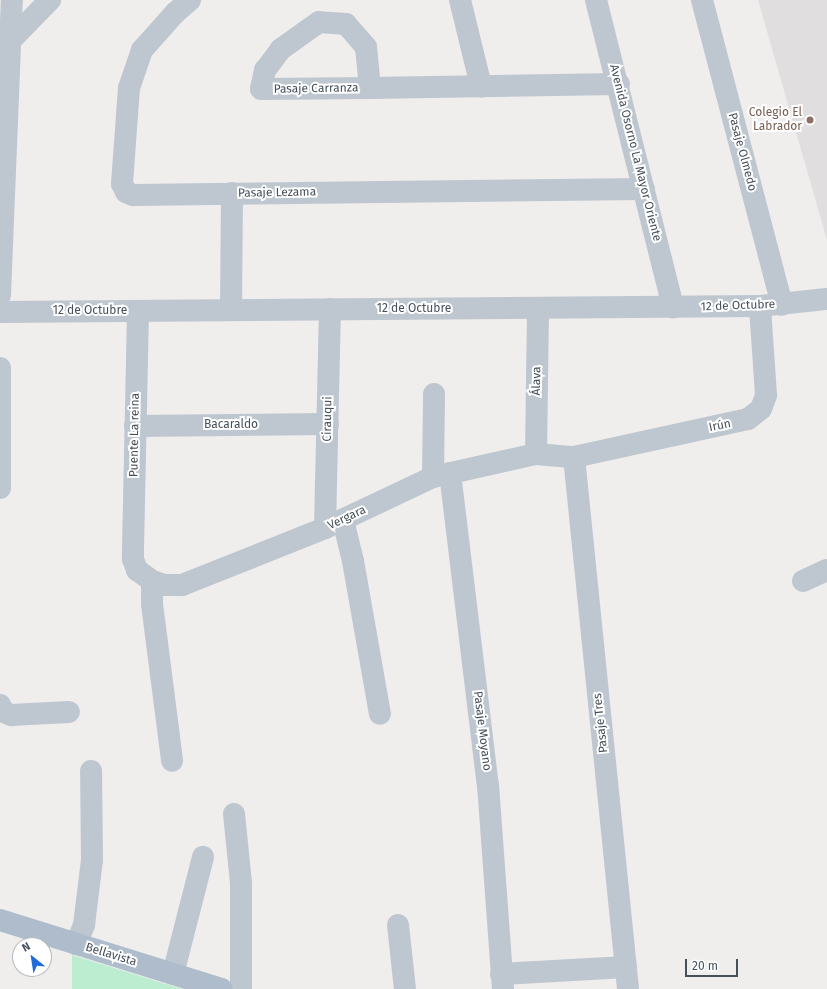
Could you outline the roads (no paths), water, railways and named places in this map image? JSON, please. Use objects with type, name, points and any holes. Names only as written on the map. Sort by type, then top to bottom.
[{"type":"main road","name":"Bellavista","points":[[0,920],[222,989]]},
{"type":"street","points":[[0,295],[6,45],[12,0]]},
{"type":"street","points":[[6,45],[50,0]]},
{"type":"street","name":"Pasaje Lezama","points":[[190,0],[175,13],[142,50],[129,88],[122,184],[126,192],[133,195],[644,189]]},
{"type":"street","points":[[460,0],[481,86]]},
{"type":"street","name":"Avenida Osorno La Mayor Oriente","points":[[596,0],[619,84],[673,307]]},
{"type":"street","name":"Pasaje Olmedo","points":[[702,0],[782,304]]},
{"type":"street","name":"Pasaje Carranza","points":[[370,88],[366,47],[346,24],[319,22],[281,49],[265,70],[261,89],[370,88],[619,84]]},
{"type":"street","points":[[231,310],[232,193]]},
{"type":"street","name":"12 de Octubre","points":[[0,312],[760,306],[827,299]]},
{"type":"street","name":"Irún","points":[[574,457],[740,422],[756,415],[765,402],[766,395],[760,306]]},
{"type":"street","name":"Álava","points":[[536,454],[538,308]]},
{"type":"street","name":"Cirauqui","points":[[330,310],[328,424],[334,524],[353,561],[380,714]]},
{"type":"street","name":"Puente La reina","points":[[133,559],[138,311]]},
{"type":"street","points":[[0,368],[0,488]]},
{"type":"street","points":[[434,394],[441,475]]},
{"type":"street","name":"Bacaraldo","points":[[135,426],[328,424]]},
{"type":"street","name":"Vergara","points":[[133,559],[137,570],[152,581],[164,585],[182,585],[334,524],[441,475],[536,454],[574,457]]},
{"type":"street","name":"Pasaje Tres","points":[[574,457],[628,989]]},
{"type":"street","name":"Pasaje Moyano","points":[[441,475],[488,785],[502,981]]},
{"type":"street","points":[[803,581],[827,570]]},
{"type":"street","points":[[152,581],[152,604],[172,761]]},
{"type":"street","points":[[0,705],[4,712],[11,715],[68,712]]},
{"type":"street","points":[[76,944],[84,925],[92,860],[91,771]]},
{"type":"street","points":[[234,814],[241,883],[241,989]]},
{"type":"street","points":[[173,974],[203,857]]},
{"type":"street","points":[[398,925],[405,989]]},
{"type":"street","points":[[502,981],[626,967]]},
{"type":"place","name":"Colegio El Labrador","points":[[810,120]]}]
